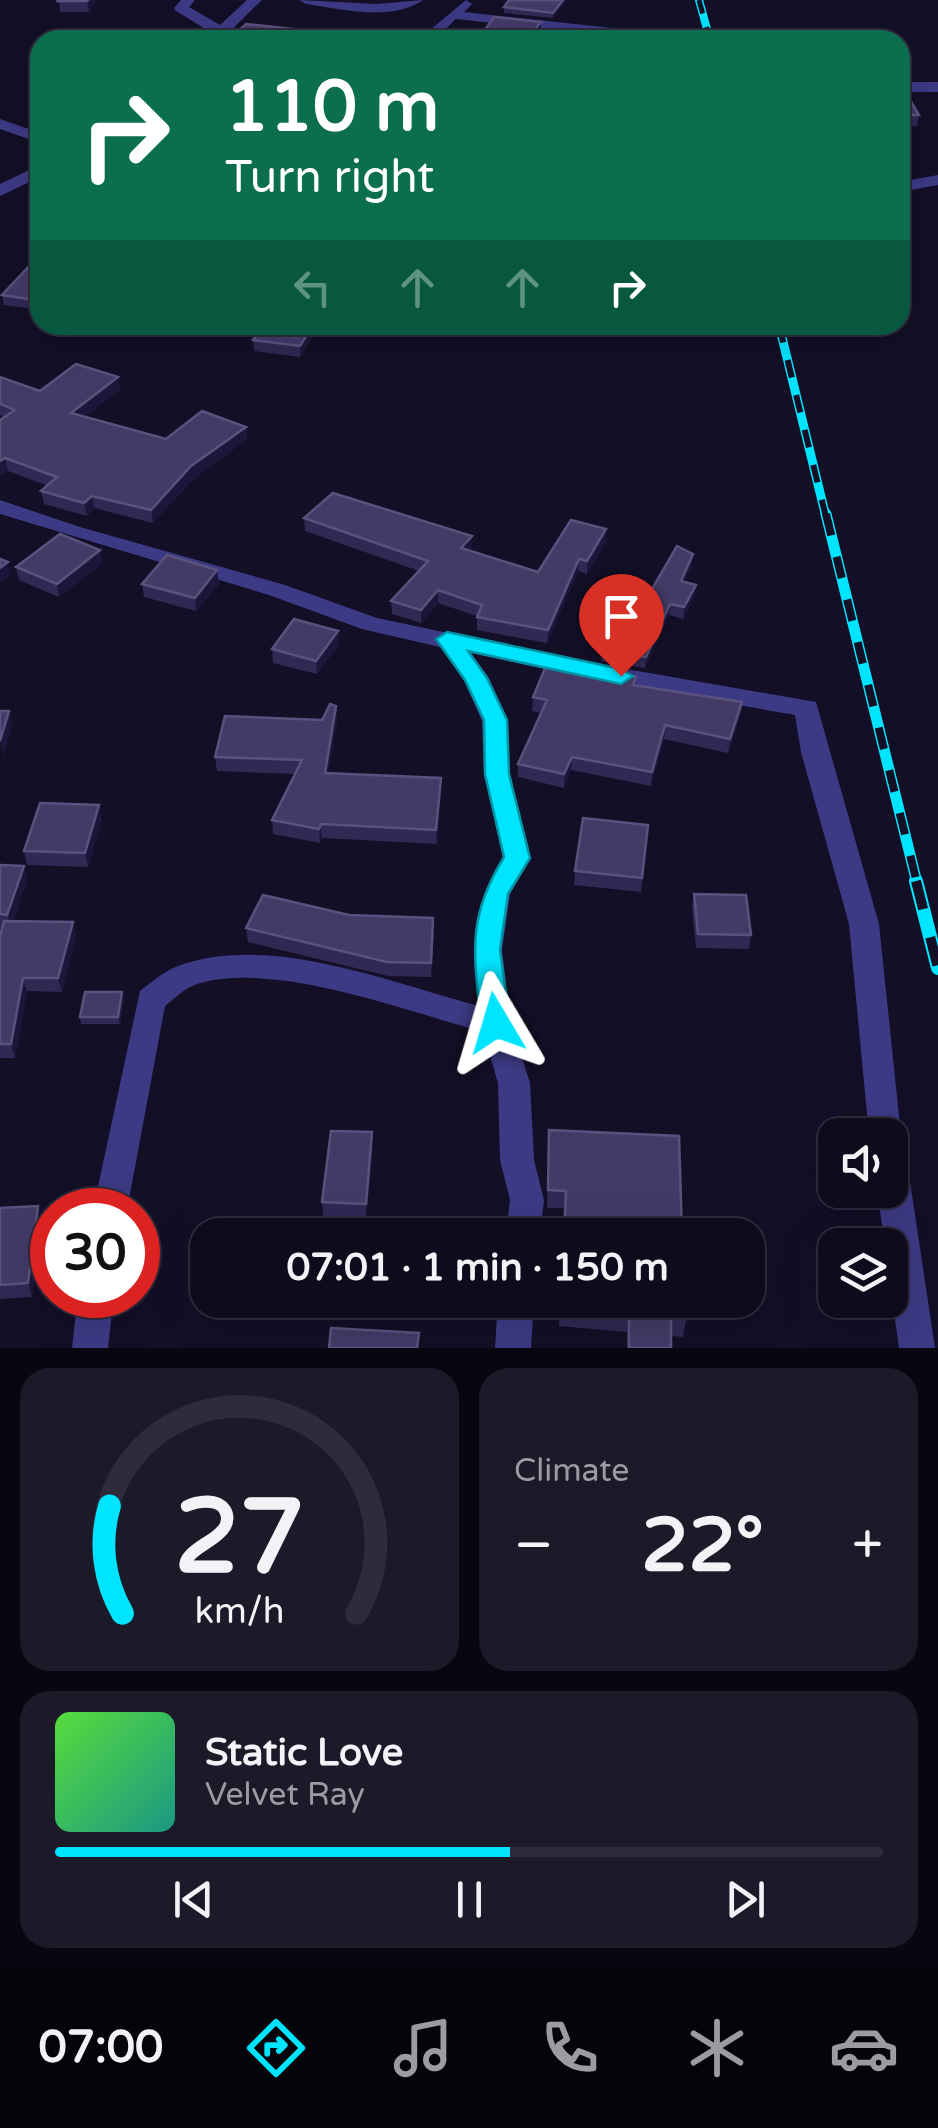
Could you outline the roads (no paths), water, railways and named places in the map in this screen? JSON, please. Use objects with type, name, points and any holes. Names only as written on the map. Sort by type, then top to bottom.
[{"type":"street","points":[[188,0],[181,8],[209,30]]},
{"type":"street","points":[[223,30],[255,0]]},
{"type":"street","points":[[306,0],[360,8],[444,7],[610,30]]},
{"type":"street","points":[[431,30],[444,7]]},
{"type":"street","points":[[910,87],[938,87]]},
{"type":"street","points":[[0,124],[30,134]]},
{"type":"street","points":[[0,192],[30,176]]},
{"type":"street","points":[[910,185],[938,180]]},
{"type":"street","points":[[0,507],[72,532],[277,590],[371,624],[586,670],[807,708],[814,752],[864,924],[883,1118]]},
{"type":"street","points":[[447,639],[476,678],[496,720],[497,774],[517,858],[496,894],[487,950],[496,1023],[514,1083],[517,1160],[527,1200],[525,1218]]},
{"type":"street","points":[[114,1188],[151,1000],[187,974],[236,967],[298,972],[496,1023]]},
{"type":"street","points":[[897,1208],[917,1348]]},
{"type":"street","points":[[90,1348],[93,1318]]},
{"type":"street","points":[[513,1348],[515,1318]]},
{"type":"railway","points":[[699,0],[707,30]]},
{"type":"railway","points":[[781,335],[826,517]]},
{"type":"railway","points":[[826,514],[917,883]]},
{"type":"railway","points":[[916,881],[938,968]]}]
